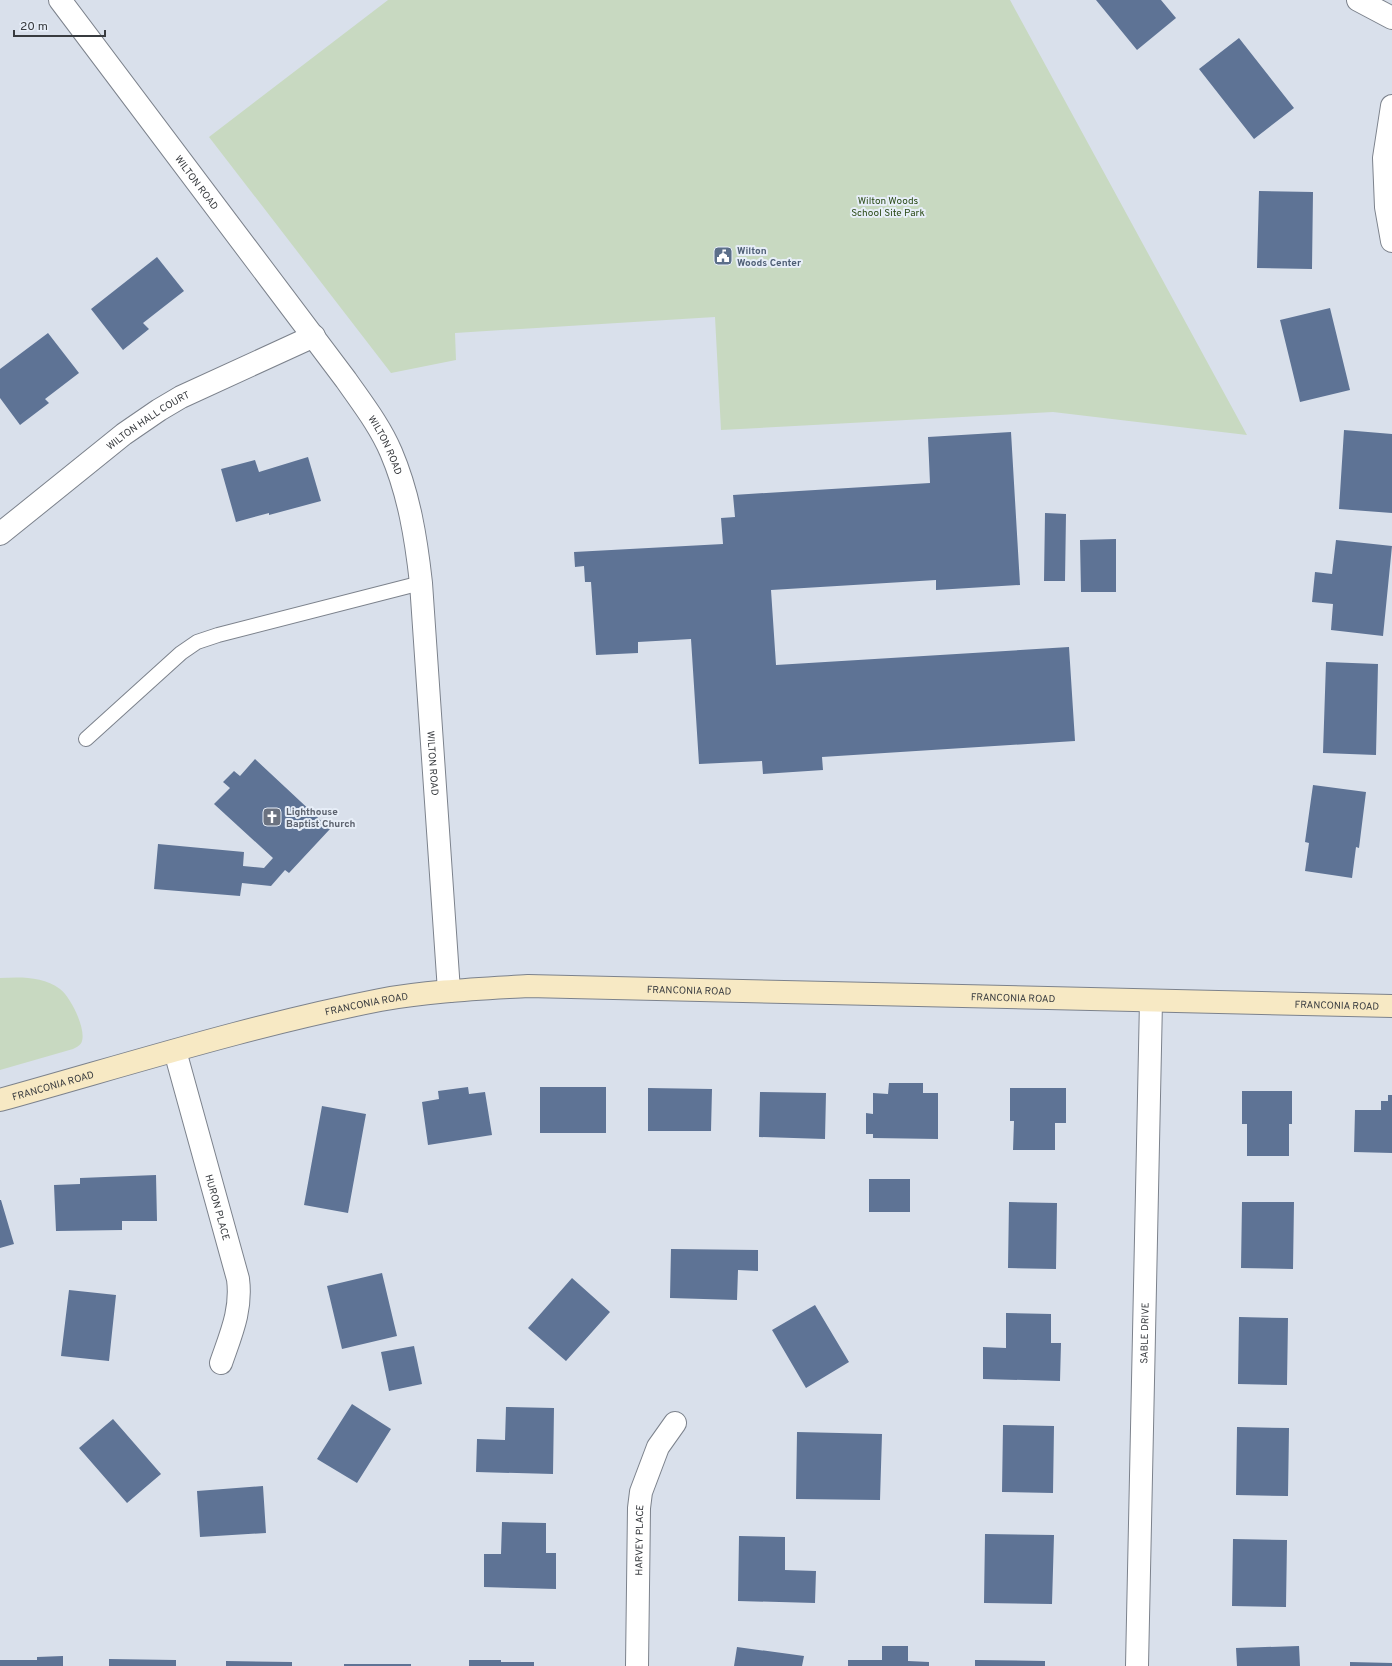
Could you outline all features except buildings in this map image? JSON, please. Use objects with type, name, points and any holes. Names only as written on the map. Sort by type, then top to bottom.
[{"type":"main road","name":"FRANCONIA ROAD","points":[[0,1100],[303,1016],[382,1000],[449,991],[528,986],[1392,1006]]},
{"type":"street","name":"WILTON ROAD","points":[[60,0],[314,336],[376,422],[391,452],[410,509],[416,541],[421,583],[449,991]]},
{"type":"street","points":[[1358,0],[1392,18]]},
{"type":"street","points":[[1392,106],[1384,158],[1386,207],[1392,241]]},
{"type":"street","name":"WILTON HALL COURT","points":[[0,534],[124,434],[159,410],[181,397],[314,336]]},
{"type":"street","name":"SABLE DRIVE","points":[[1137,1666],[1151,1001]]},
{"type":"street","name":"HURON PLACE","points":[[175,1051],[238,1279],[240,1293],[239,1308],[221,1362]]},
{"type":"street","name":"HARVEY PLACE","points":[[637,1666],[639,1508],[641,1492],[658,1447],[675,1423]]},
{"type":"lane","points":[[86,739],[181,653],[197,642],[218,634],[421,583]]},
{"type":"green space","name":"Wilton Woods School Site Park","points":[[388,0],[1010,0],[1247,435],[1053,412],[721,430],[715,317],[455,333],[456,360],[391,373],[209,137]]},
{"type":"green space","points":[[0,978],[31,978],[46,982],[60,989],[72,1005],[82,1028],[83,1035],[81,1044],[73,1049],[0,1070]]},
{"type":"place","name":"Wilton Woods Center","points":[[723,256]]},
{"type":"place","name":"Lighthouse Baptist Church","points":[[272,817]]}]
